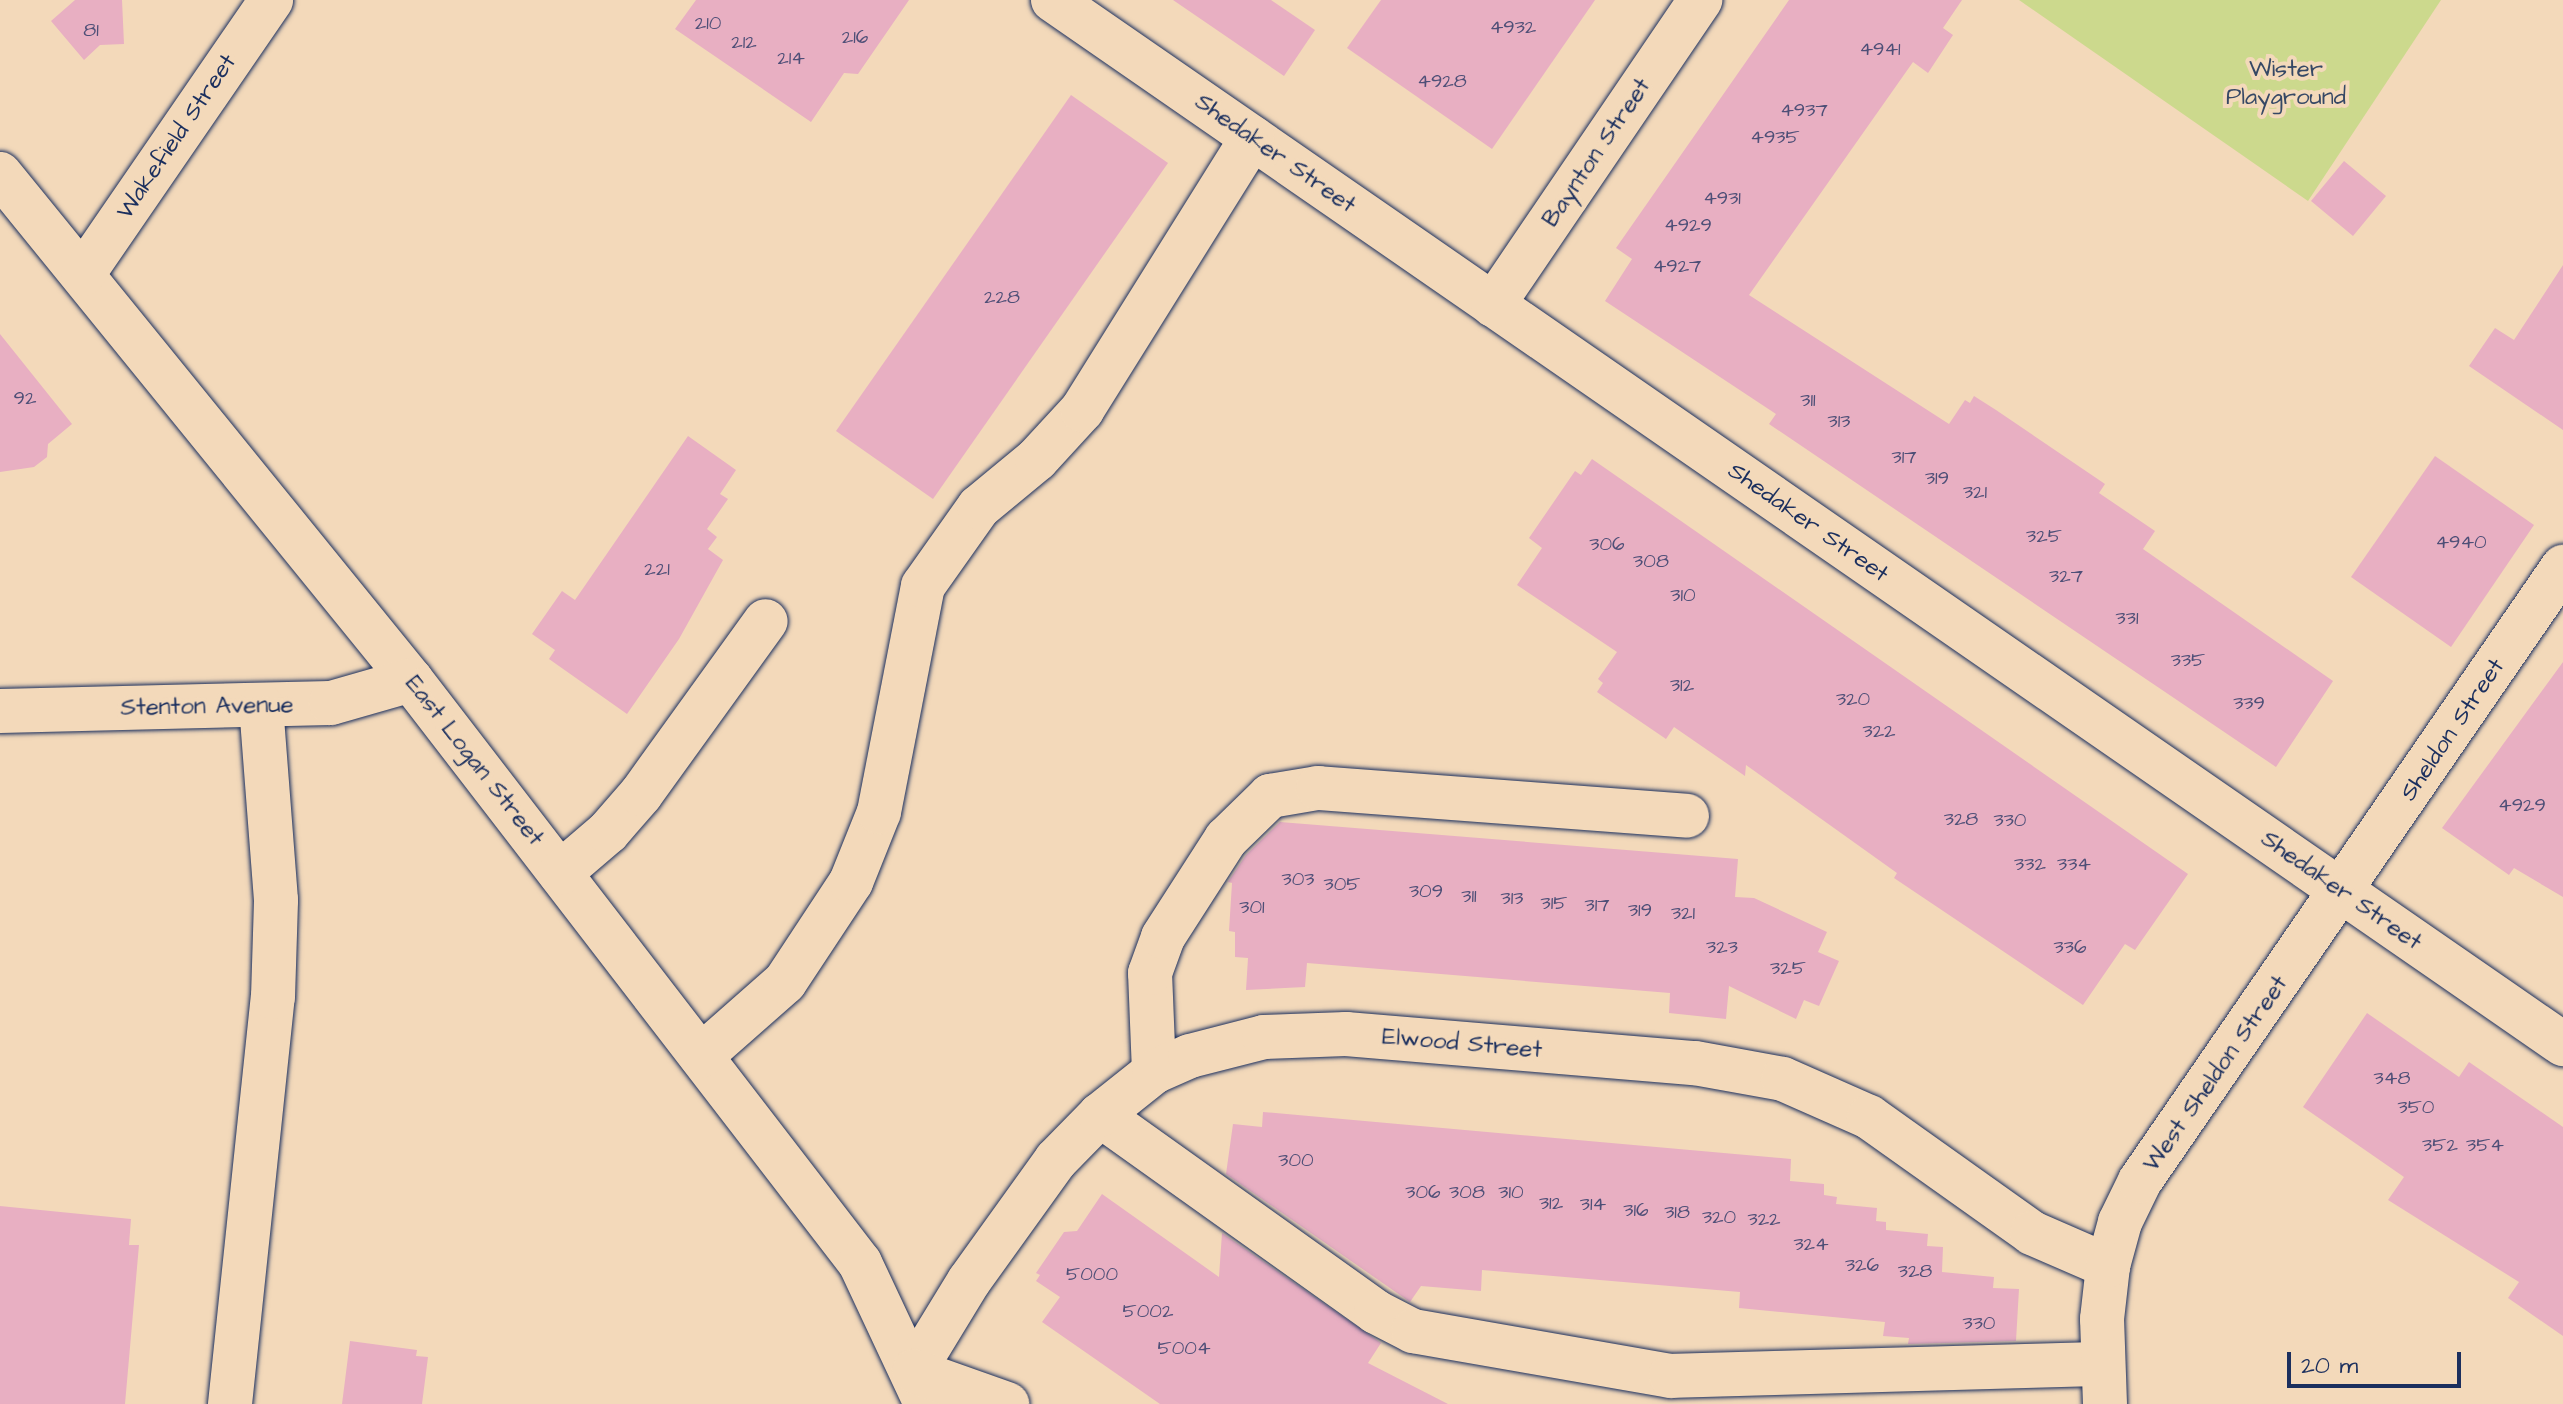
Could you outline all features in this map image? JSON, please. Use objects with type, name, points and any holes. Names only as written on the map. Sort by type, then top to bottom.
[{"type":"street","name":"Wakefield Street","points":[[83,274],[271,0]]},
{"type":"street","name":"Shedaker Street","points":[[1053,0],[2563,1044]]},
{"type":"street","name":"Baynton Street","points":[[1493,305],[1700,0]]},
{"type":"street","points":[[701,1056],[785,982],[851,882],[879,812],[923,586],[979,507],[1037,459],[1082,410],[1252,138]]},
{"type":"street","name":"East Logan Street","points":[[0,174],[411,680],[860,1263],[920,1388]]},
{"type":"street","name":"Sheldon Street","points":[[2343,892],[2563,567]]},
{"type":"street","points":[[560,873],[608,832],[641,794],[766,621]]},
{"type":"street","name":"Stenton Avenue","points":[[0,711],[331,703],[411,680]]},
{"type":"street","points":[[230,1404],[273,997],[276,900],[261,706]]},
{"type":"street","points":[[1154,1072],[1150,973],[1163,937],[1226,839],[1270,796],[1318,788],[1687,816]]},
{"type":"street","name":"West Sheldon Street","points":[[2103,1384],[2108,1266],[2120,1222],[2140,1181],[2343,892]]},
{"type":"street","name":"Elwood Street","points":[[920,1388],[969,1281],[1056,1160],[1100,1115],[1154,1072],[1190,1056],[1264,1037],[1346,1034],[1739,1069],[1829,1096],[1869,1117],[2032,1233],[2108,1266]]},
{"type":"street","points":[[1100,1115],[1376,1312],[1413,1331],[1671,1376],[2103,1384]]},
{"type":"street","points":[[920,1388],[1007,1404]]},
{"type":"green space","name":"Wister Playground","points":[[2019,0],[2441,0],[2308,201]]},
{"type":"building","points":[[75,0],[122,0],[124,44],[100,45],[84,60],[51,21]]},
{"type":"building","points":[[696,0],[909,0],[858,74],[844,73],[811,122],[675,29]]},
{"type":"building","points":[[1173,0],[1271,0],[1315,30],[1284,76]]},
{"type":"building","points":[[1381,0],[1595,0],[1492,149],[1347,48]]},
{"type":"building","points":[[1789,0],[1962,0],[1943,28],[1953,35],[1928,73],[1913,62],[1749,295],[1949,424],[1965,400],[1970,403],[1974,396],[1996,410],[2105,484],[2099,493],[2155,531],[2143,549],[2333,681],[2276,767],[1769,424],[1776,414],[1605,301],[1632,259],[1616,248]]},
{"type":"building","points":[[1071,95],[1168,163],[933,499],[836,431]]},
{"type":"building","points":[[2344,161],[2386,196],[2353,236],[2311,201]]},
{"type":"building","points":[[2563,265],[2563,430],[2469,366],[2495,328],[2514,340]]},
{"type":"building","points":[[0,334],[72,424],[48,444],[47,457],[34,467],[0,472]]},
{"type":"building","points":[[688,436],[736,470],[720,494],[728,499],[707,529],[717,537],[708,549],[723,560],[679,639],[627,714],[549,659],[555,650],[532,634],[562,591],[575,600]]},
{"type":"building","points":[[2435,456],[2534,525],[2451,647],[2351,577]]},
{"type":"building","points":[[1592,459],[2188,874],[2135,950],[2125,944],[2083,1005],[1894,878],[1897,873],[1746,765],[1745,776],[1674,727],[1666,739],[1597,692],[1603,683],[1598,679],[1617,652],[1517,585],[1542,548],[1529,538],[1575,471],[1581,475]]},
{"type":"building","points":[[2563,662],[2563,897],[2514,868],[2509,875],[2442,828]]},
{"type":"building","points":[[1280,822],[1738,859],[1735,897],[1754,898],[1827,932],[1818,952],[1839,961],[1819,1006],[1804,1000],[1796,1019],[1729,986],[1726,1019],[1669,1013],[1670,993],[1307,963],[1305,987],[1246,990],[1248,958],[1235,957],[1235,932],[1229,931],[1232,883],[1228,882],[1246,855]]},
{"type":"building","points":[[2367,1013],[2459,1077],[2469,1062],[2563,1127],[2563,1336],[2508,1298],[2519,1282],[2388,1200],[2404,1177],[2303,1107]]},
{"type":"building","points":[[1263,1112],[1791,1159],[1790,1181],[1824,1184],[1824,1195],[1837,1197],[1836,1204],[1877,1208],[1876,1221],[1886,1222],[1886,1230],[1928,1234],[1927,1246],[1943,1247],[1942,1272],[1994,1277],[1993,1288],[2019,1289],[2016,1341],[1908,1344],[1909,1338],[1883,1336],[1885,1322],[1739,1308],[1740,1292],[1482,1270],[1481,1291],[1421,1286],[1410,1302],[1226,1174],[1233,1124],[1262,1127]]},
{"type":"building","points":[[1102,1194],[1219,1277],[1222,1233],[1381,1343],[1368,1363],[1448,1404],[1160,1404],[1042,1322],[1060,1297],[1036,1281],[1040,1275],[1036,1273],[1064,1232],[1077,1231]]},
{"type":"building","points":[[0,1206],[131,1219],[129,1245],[139,1245],[125,1404],[0,1404]]},
{"type":"building","points":[[350,1341],[417,1350],[416,1356],[428,1357],[422,1404],[342,1404]]}]
